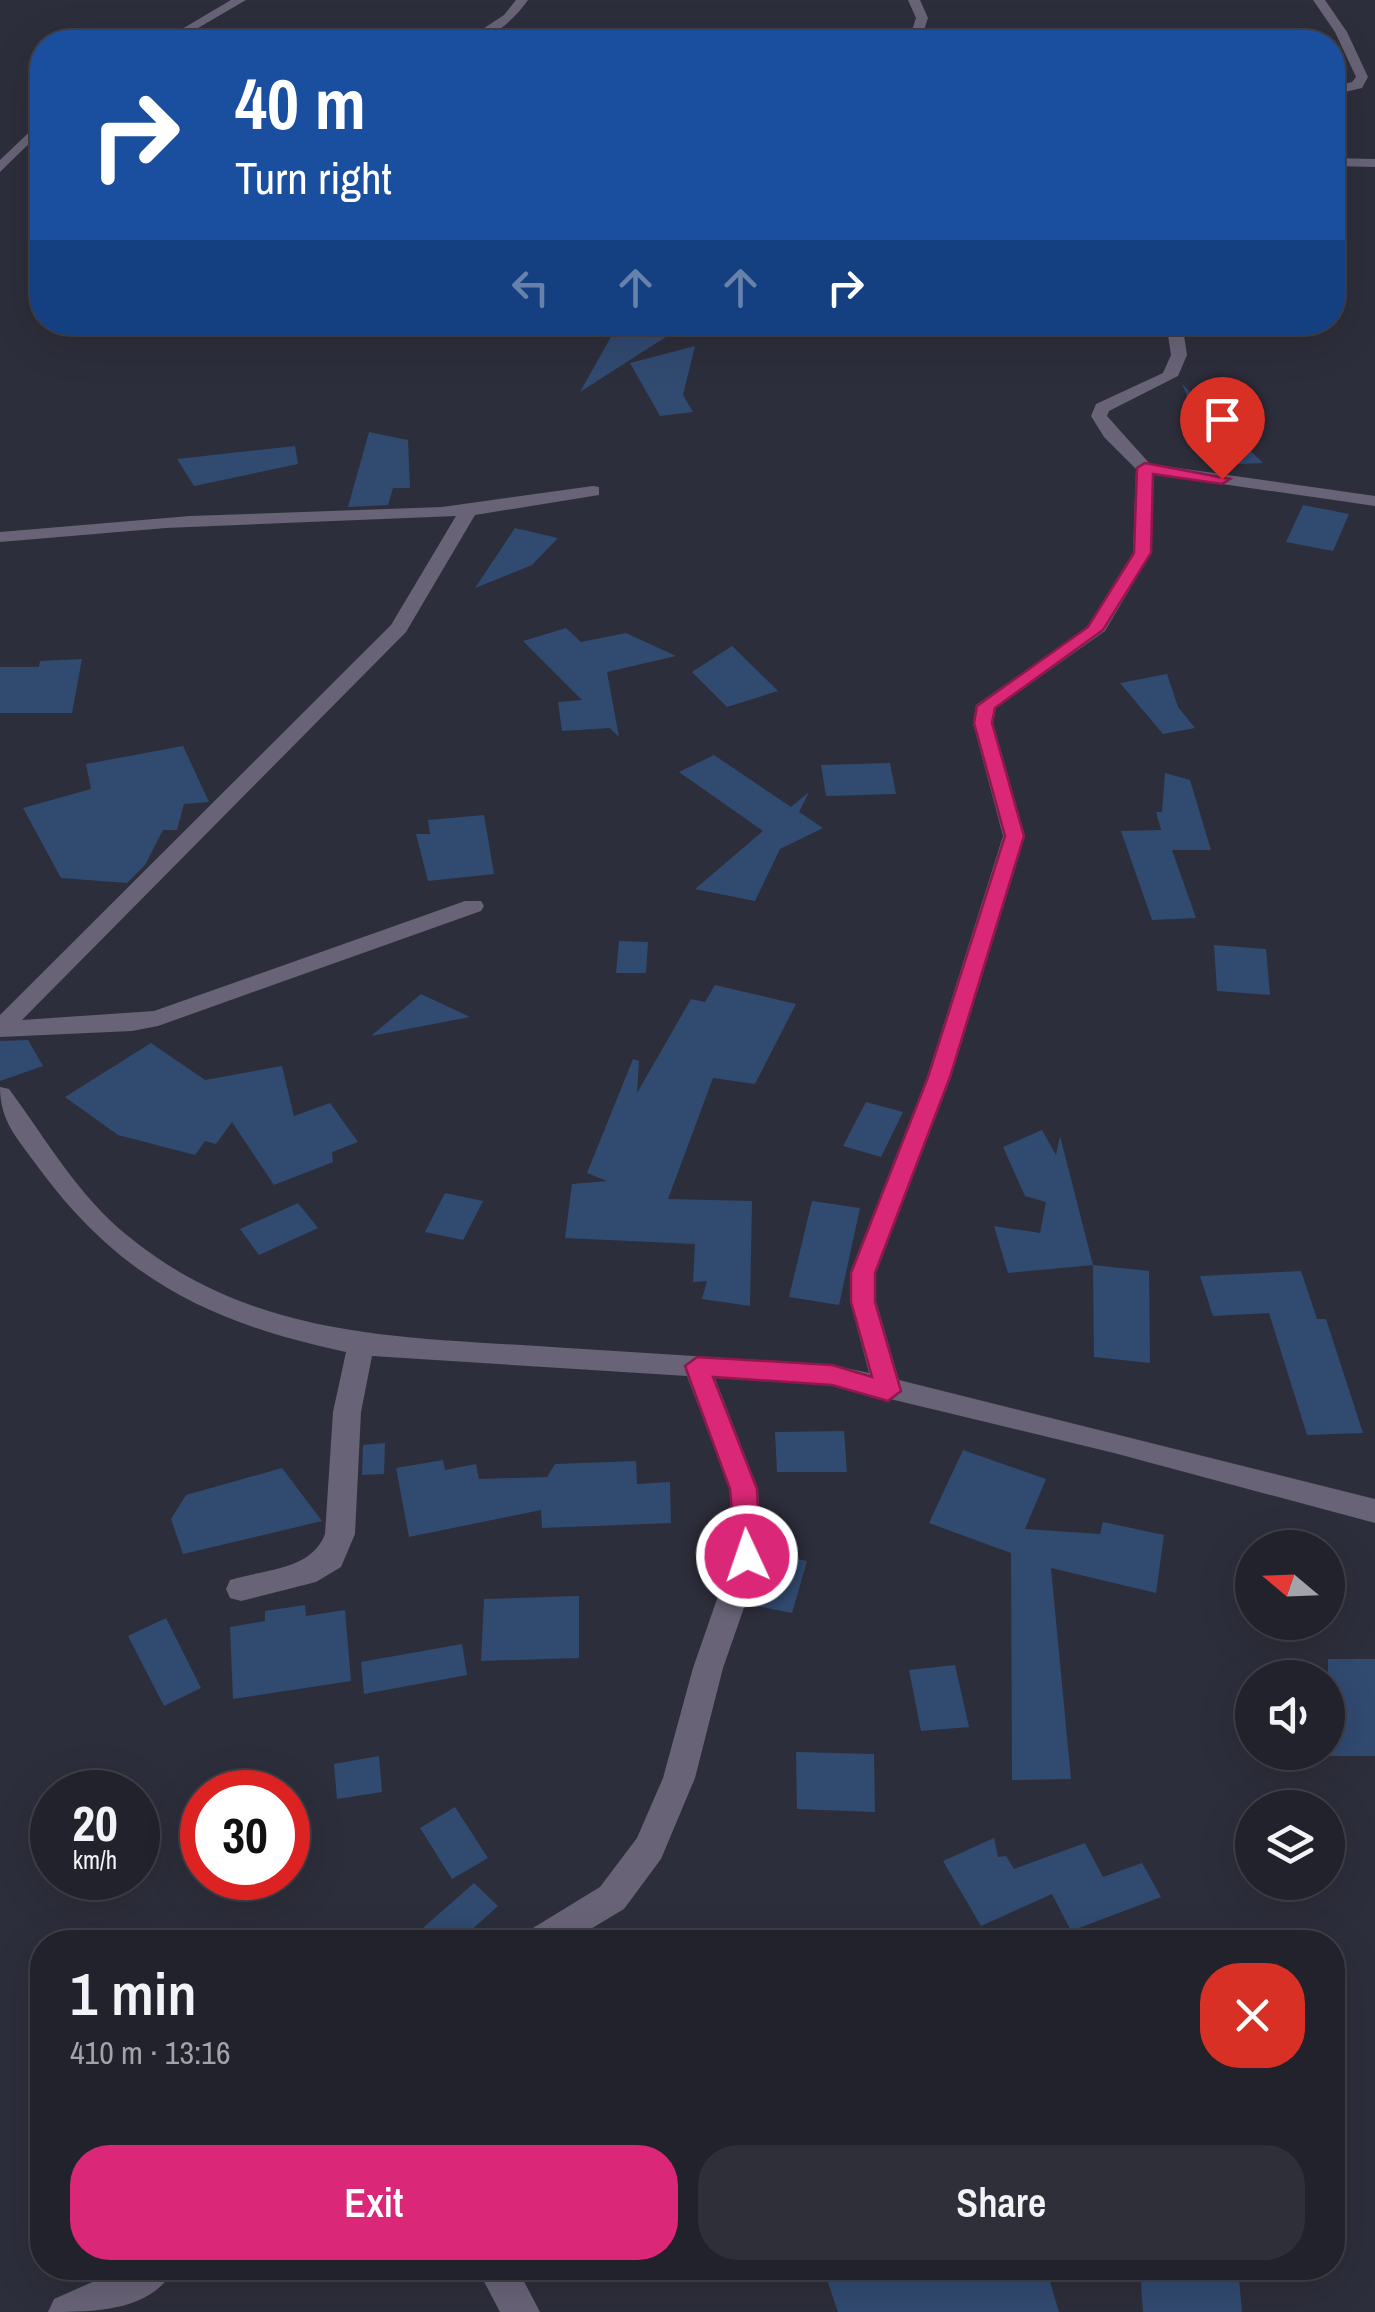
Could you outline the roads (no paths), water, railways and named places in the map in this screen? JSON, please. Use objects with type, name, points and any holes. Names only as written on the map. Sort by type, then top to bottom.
[{"type":"street","points":[[187,30],[240,0]]},
{"type":"street","points":[[488,30],[508,18],[522,0]]},
{"type":"street","points":[[914,0],[922,18],[918,30]]},
{"type":"street","points":[[1319,0],[1337,30]]},
{"type":"street","points":[[1345,44],[1362,82],[1345,87]]},
{"type":"street","points":[[1352,56],[1375,54]]},
{"type":"street","points":[[0,168],[30,137]]},
{"type":"street","points":[[1345,162],[1375,163]]},
{"type":"street","points":[[1176,335],[1179,355],[1170,376],[1102,408],[1099,416],[1110,433],[1145,468],[1375,501]]},
{"type":"street","points":[[888,1391],[863,1302],[863,1273],[939,1077],[1014,836],[983,723],[986,706],[1095,630],[1142,553],[1145,468]]},
{"type":"street","points":[[0,537],[189,520],[466,514],[520,508],[593,491]]},
{"type":"street","points":[[0,1029],[399,628],[466,514]]},
{"type":"street","points":[[0,1029],[132,1024],[158,1018],[473,906]]},
{"type":"street","points":[[0,1094],[118,1244],[199,1294],[290,1330],[361,1345],[832,1375],[1114,1442],[1375,1510]]},
{"type":"street","points":[[241,1589],[306,1573],[332,1558],[340,1534],[347,1412],[361,1345]]},
{"type":"street","points":[[560,1930],[612,1898],[649,1848],[680,1778],[708,1668],[747,1556],[744,1489],[697,1366]]},
{"type":"street","points":[[67,2312],[138,2280]]},
{"type":"street","points":[[503,2280],[521,2312]]}]
